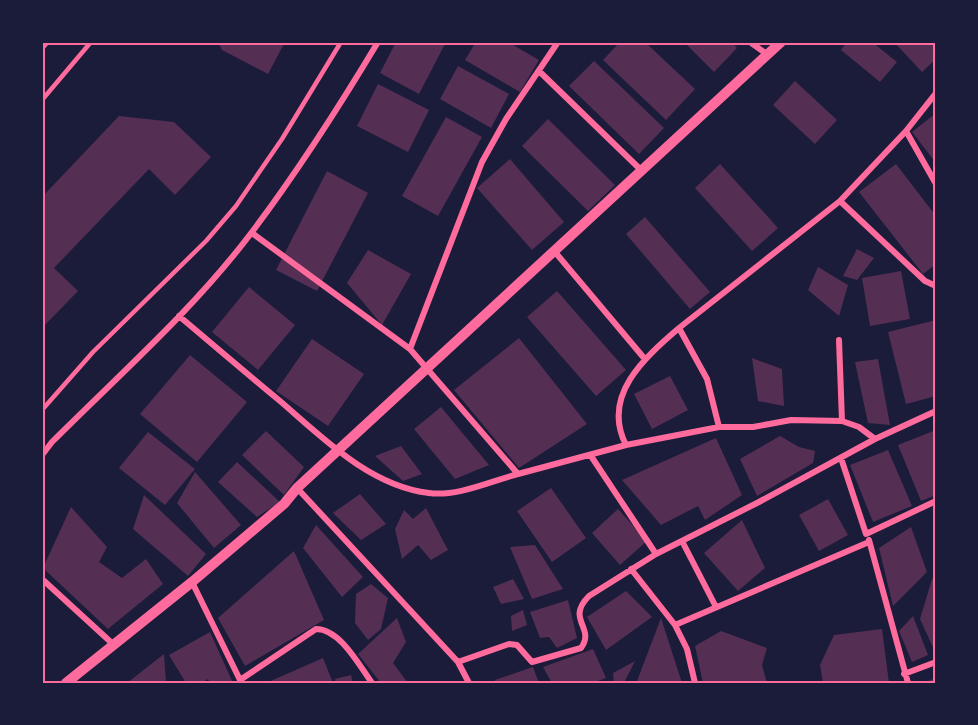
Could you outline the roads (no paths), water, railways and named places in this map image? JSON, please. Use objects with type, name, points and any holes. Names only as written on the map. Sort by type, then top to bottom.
[{"type":"street","points":[[42,455],[52,442],[179,316],[252,233],[319,139],[378,42]]},
{"type":"street","points":[[410,349],[482,162],[506,119],[540,72],[558,42]]},
{"type":"street","points":[[750,42],[768,55]]},
{"type":"street","points":[[66,683],[192,582],[284,504],[297,488],[429,369],[781,42]]},
{"type":"street","points":[[540,72],[642,171]]},
{"type":"street","points":[[626,445],[618,431],[618,407],[626,386],[644,358],[840,201],[906,131],[936,93]]},
{"type":"street","points":[[906,131],[936,184]]},
{"type":"street","points":[[840,201],[925,280],[936,286]]},
{"type":"street","points":[[252,233],[410,349],[518,474]]},
{"type":"street","points":[[555,252],[644,358]]},
{"type":"street","points":[[179,316],[338,450],[384,479],[407,489],[430,494],[447,493],[626,445],[719,427],[753,427],[791,420],[842,421],[859,427],[875,438]]},
{"type":"street","points":[[679,328],[708,379],[719,427]]},
{"type":"street","points":[[839,340],[842,421]]},
{"type":"street","points":[[458,662],[509,644],[517,645],[532,663],[581,648],[585,642],[586,633],[578,615],[581,604],[631,569],[875,438],[936,411]]},
{"type":"street","points":[[591,456],[656,554]]},
{"type":"street","points":[[841,458],[867,534],[908,683]]},
{"type":"street","points":[[297,488],[458,662],[469,683]]},
{"type":"street","points":[[867,534],[936,501]]},
{"type":"street","points":[[682,541],[716,607]]},
{"type":"street","points":[[675,625],[869,542]]},
{"type":"street","points":[[631,569],[675,625],[687,649],[695,683]]},
{"type":"street","points":[[42,579],[114,645]]},
{"type":"street","points":[[192,582],[241,681],[316,628],[324,629],[338,639],[372,683]]},
{"type":"street","points":[[904,674],[936,662]]},
{"type":"lane","points":[[42,100],[91,42]]},
{"type":"lane","points":[[42,410],[93,352],[206,242],[236,206],[282,139],[341,42]]}]
